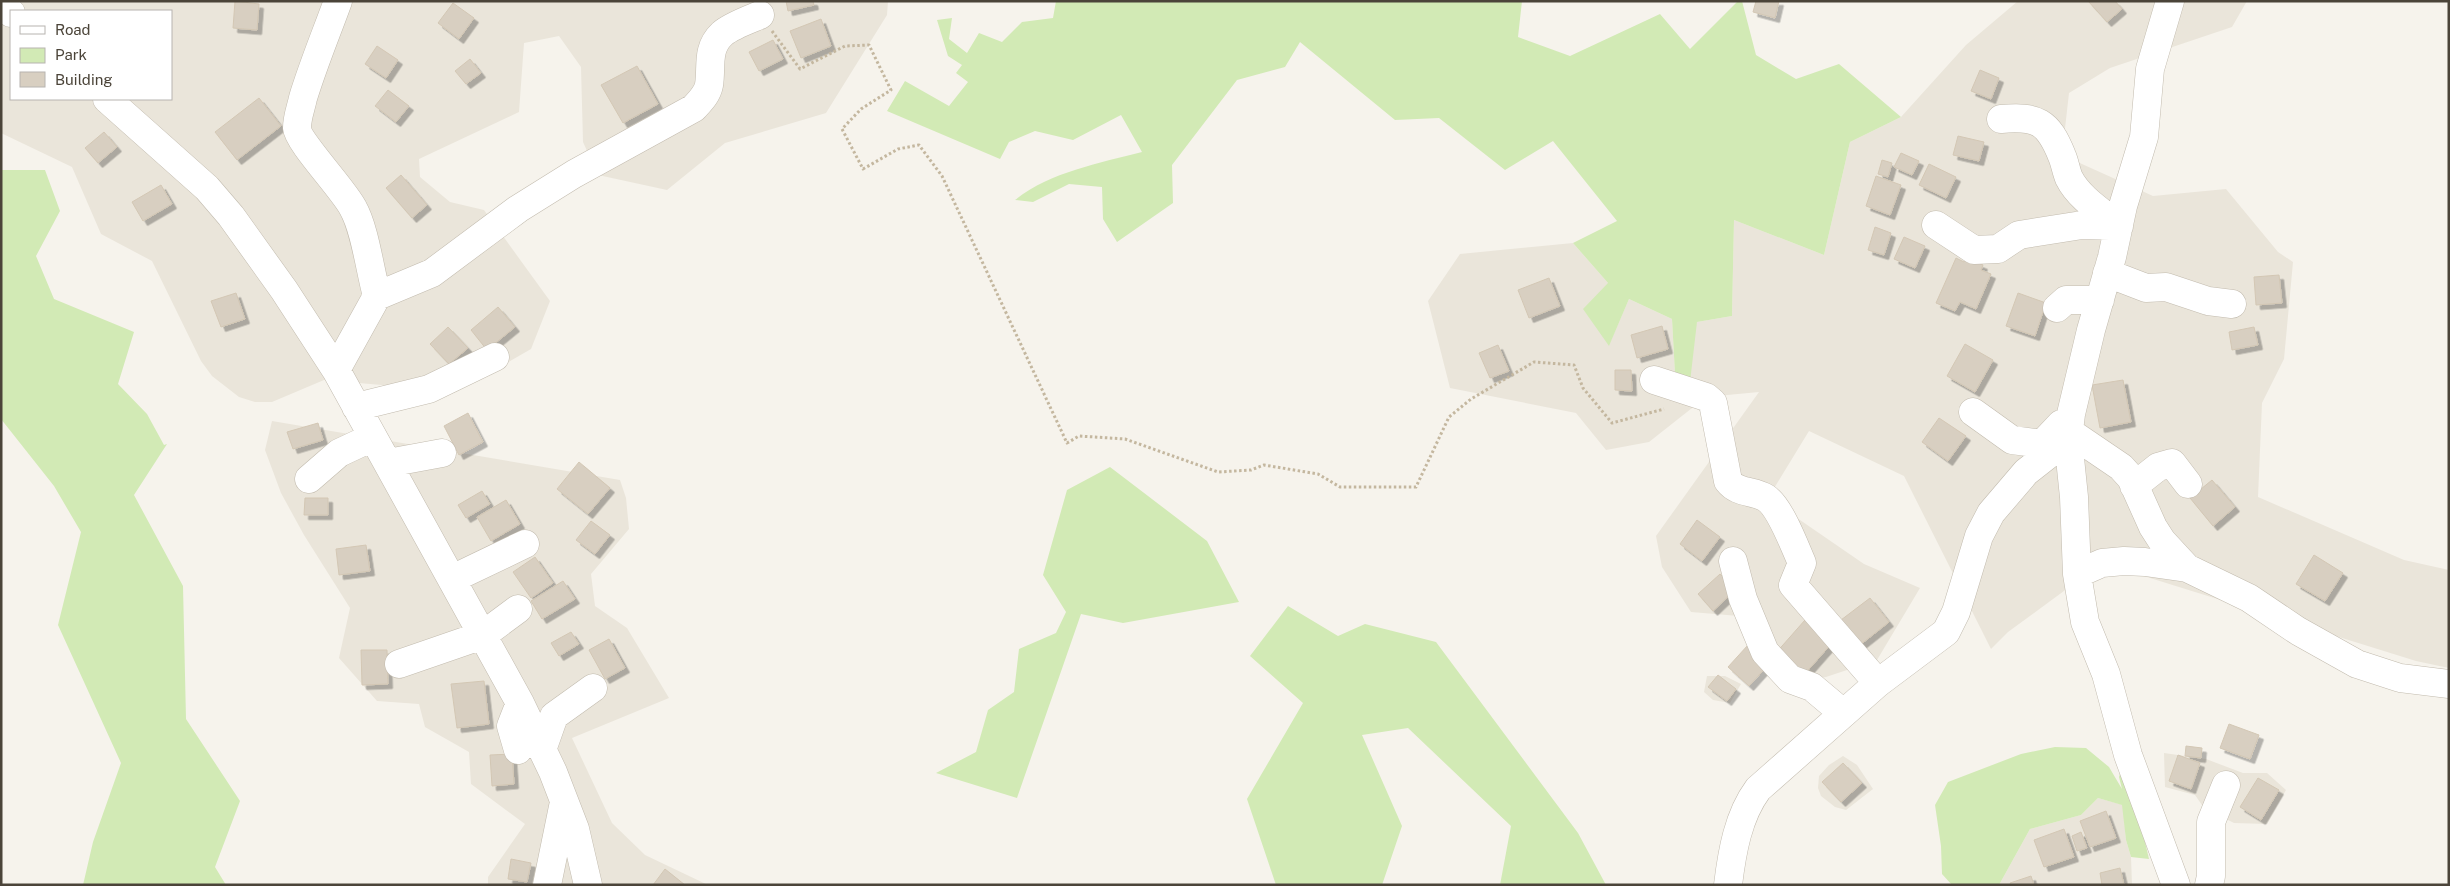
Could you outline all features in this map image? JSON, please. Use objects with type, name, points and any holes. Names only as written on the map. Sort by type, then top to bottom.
[{"type":"street","points":[[338,1],[311,71],[298,118],[297,130],[303,142],[323,165],[353,208],[359,221],[377,296]]},
{"type":"street","points":[[2170,1],[2150,69],[2144,137],[2119,226],[2069,428],[2077,574],[2085,622],[2106,674],[2128,755],[2176,885]]},
{"type":"street","points":[[336,370],[377,296],[432,273],[518,209],[574,174],[694,108],[705,96],[708,86],[712,47],[722,34],[760,15]]},
{"type":"street","points":[[108,100],[208,188],[284,290],[336,370],[520,703],[530,750],[564,802],[576,829],[588,885]]},
{"type":"street","points":[[2001,119],[2025,117],[2047,127],[2062,155],[2069,178],[2080,194],[2119,226]]},
{"type":"street","points":[[1936,225],[1974,250],[1998,248],[2019,235],[2082,224],[2119,226]]},
{"type":"street","points":[[2107,273],[2146,288],[2166,287],[2208,301],[2232,304]]},
{"type":"street","points":[[2057,308],[2066,300],[2100,300]]},
{"type":"street","points":[[356,407],[428,389],[496,357]]},
{"type":"street","points":[[1654,380],[1706,397],[1713,403],[1728,481],[1741,491],[1768,498],[1802,563],[1793,585],[1878,683]]},
{"type":"street","points":[[1973,412],[2012,440],[2042,444],[2069,428]]},
{"type":"street","points":[[2069,428],[2121,467],[2134,486],[2153,527],[2168,549],[2187,568],[2249,598],[2298,631],[2357,664],[2400,678],[2449,684]]},
{"type":"street","points":[[1728,885],[1736,838],[1750,800],[1766,780],[1878,683],[1946,632],[1956,612],[1979,536],[1991,513],[2026,472],[2069,428]]},
{"type":"street","points":[[309,479],[339,453],[373,437]]},
{"type":"street","points":[[388,463],[442,453]]},
{"type":"street","points":[[2134,486],[2158,467],[2172,463],[2188,484]]},
{"type":"street","points":[[452,579],[525,544]]},
{"type":"street","points":[[1733,561],[1743,599],[1766,652],[1790,679],[1812,687],[1843,713]]},
{"type":"street","points":[[2077,574],[2102,563],[2124,561],[2187,568]]},
{"type":"street","points":[[399,664],[483,635],[518,609]]},
{"type":"street","points":[[530,750],[554,716],[593,688]]},
{"type":"street","points":[[2209,885],[2212,876],[2212,822],[2226,785]]},
{"type":"street","points":[[547,885],[564,802]]},
{"type":"path","points":[[760,15],[800,69],[845,46],[869,45],[891,90],[861,109],[842,129],[863,169],[898,148],[919,145],[942,176],[1067,443],[1079,436],[1125,439],[1218,472],[1251,470],[1264,465],[1318,474],[1340,487],[1416,487],[1449,417],[1471,399],[1534,362],[1574,365],[1583,388],[1612,423],[1668,407]]},
{"type":"shaded area","points":[[1,1],[888,1],[887,15],[826,113],[725,143],[667,190],[598,175],[583,142],[581,67],[559,36],[524,43],[519,112],[419,159],[420,177],[450,202],[484,210],[550,301],[531,349],[454,393],[324,380],[272,402],[255,402],[239,397],[212,376],[201,361],[152,261],[101,234],[72,167],[1,133]]},
{"type":"shaded area","points":[[2018,1],[2247,1],[2232,27],[2110,68],[2069,93],[2062,155],[2153,196],[2226,189],[2278,252],[2293,262],[2284,359],[2262,403],[2258,497],[2404,560],[2449,570],[2449,668],[2416,661],[2102,563],[2008,632],[1991,649],[1904,476],[1809,431],[1768,498],[1864,564],[1920,588],[1877,660],[1826,677],[1796,681],[1751,617],[1691,612],[1662,567],[1656,536],[1759,392],[1706,397],[1649,442],[1606,450],[1576,413],[1450,388],[1428,301],[1460,254],[1573,243],[1608,283],[1609,345],[1629,299],[1672,319],[1675,374],[1697,322],[1732,316],[1734,220],[1824,255],[1850,142],[1901,117],[1966,45]]},
{"type":"shaded area","points":[[272,421],[620,480],[626,498],[629,529],[591,574],[595,606],[627,628],[669,698],[572,738],[612,823],[645,855],[708,885],[488,885],[488,877],[525,824],[471,784],[469,752],[425,727],[419,704],[377,701],[339,658],[350,608],[304,535],[281,493],[265,450]]},
{"type":"shaded area","points":[[1707,676],[1725,676],[1741,684],[1730,703],[1713,700],[1704,692]]},
{"type":"shaded area","points":[[2164,753],[2206,759],[2243,773],[2267,773],[2286,790],[2267,824],[2234,823],[2204,808],[2195,795],[2165,787]]},
{"type":"shaded area","points":[[1843,756],[1857,765],[1873,789],[1846,810],[1835,807],[1821,796],[1818,788],[1819,776],[1829,765]]},
{"type":"shaded area","points":[[2098,798],[2123,805],[2126,840],[2131,857],[2132,885],[1999,885],[2030,829],[2081,815]]},
{"type":"green space","points":[[1056,1],[1522,1],[1518,37],[1570,56],[1660,14],[1690,49],[1738,1],[1742,1],[1756,55],[1796,79],[1839,64],[1901,117],[1850,142],[1824,255],[1734,220],[1732,316],[1697,322],[1690,382],[1675,374],[1672,319],[1629,299],[1609,346],[1583,309],[1608,283],[1573,243],[1617,221],[1553,141],[1505,170],[1439,118],[1395,120],[1300,42],[1285,67],[1237,80],[1172,165],[1173,203],[1117,242],[1103,219],[1102,187],[1069,184],[1033,202],[1015,200],[1029,190],[1059,175],[1142,152],[1121,115],[1073,140],[1035,131],[1009,142],[1000,159],[887,111],[905,81],[949,106],[968,82],[956,73],[962,65],[948,56],[937,20],[952,18],[949,39],[967,53],[979,33],[1002,42],[1022,22],[1053,18]]},
{"type":"green space","points":[[1,170],[45,170],[60,211],[36,256],[54,299],[134,332],[118,384],[147,414],[164,445],[167,444],[134,495],[183,586],[186,719],[240,801],[215,867],[226,885],[83,885],[93,842],[121,763],[58,625],[81,532],[54,486],[1,419]]},
{"type":"green space","points":[[1110,467],[1207,541],[1239,602],[1123,623],[1081,614],[1017,798],[936,773],[976,752],[988,710],[1014,692],[1019,649],[1056,633],[1066,612],[1043,575],[1067,490]]},
{"type":"green space","points":[[1288,606],[1338,636],[1365,624],[1436,642],[1578,833],[1606,885],[1500,885],[1511,826],[1408,728],[1362,735],[1402,826],[1382,885],[1276,885],[1247,799],[1303,703],[1250,656]]},
{"type":"green space","points":[[2055,747],[2086,748],[2109,767],[2122,789],[2119,777],[2122,767],[2131,782],[2149,859],[2131,857],[2126,840],[2122,805],[2098,798],[2081,815],[2030,829],[1999,885],[1952,885],[1942,874],[1941,846],[1935,805],[1948,782],[2021,754]]},
{"type":"building","points":[[235,1],[259,4],[257,30],[233,28]]},
{"type":"building","points":[[786,1],[813,1],[814,5],[788,11]]},
{"type":"building","points":[[1756,1],[1779,1],[1775,18],[1753,12]]},
{"type":"building","points":[[2088,1],[2115,1],[2122,9],[2107,22]]},
{"type":"building","points":[[453,3],[474,18],[459,39],[438,23]]},
{"type":"building","points":[[821,19],[831,46],[801,58],[790,31]]},
{"type":"building","points":[[773,40],[783,59],[759,71],[749,52]]},
{"type":"building","points":[[377,46],[398,60],[386,78],[365,64]]},
{"type":"building","points":[[470,59],[481,73],[466,84],[455,71]]},
{"type":"building","points":[[637,66],[658,104],[623,123],[601,85]]},
{"type":"building","points":[[1980,70],[1999,78],[1991,99],[1971,91]]},
{"type":"building","points":[[388,90],[409,106],[396,122],[375,106]]},
{"type":"building","points":[[259,98],[281,126],[237,160],[215,132]]},
{"type":"building","points":[[104,132],[117,147],[98,163],[85,148]]},
{"type":"building","points":[[1958,136],[1984,142],[1979,161],[1953,155]]},
{"type":"building","points":[[1901,153],[1919,161],[1912,175],[1894,167]]},
{"type":"building","points":[[1882,160],[1892,163],[1888,177],[1878,174]]},
{"type":"building","points":[[1929,164],[1956,177],[1946,198],[1919,185]]},
{"type":"building","points":[[401,175],[427,205],[412,218],[386,188]]},
{"type":"building","points":[[1876,176],[1901,185],[1890,215],[1866,206]]},
{"type":"building","points":[[161,185],[172,204],[143,221],[132,202]]},
{"type":"building","points":[[1875,227],[1891,233],[1884,255],[1868,250]]},
{"type":"building","points":[[1904,237],[1925,246],[1915,268],[1894,259]]},
{"type":"building","points":[[1956,258],[1964,262],[1966,258],[1983,265],[1981,270],[1991,274],[1976,309],[1960,302],[1955,311],[1936,303]]},
{"type":"building","points":[[2279,275],[2282,303],[2256,305],[2254,277]]},
{"type":"building","points":[[1549,278],[1560,306],[1529,318],[1518,290]]},
{"type":"building","points":[[236,293],[245,319],[221,327],[211,301]]},
{"type":"building","points":[[2018,293],[2046,303],[2035,336],[2006,326]]},
{"type":"building","points":[[498,307],[515,327],[487,350],[471,330]]},
{"type":"building","points":[[1662,326],[1668,349],[1637,358],[1631,335]]},
{"type":"building","points":[[448,327],[468,348],[449,364],[430,344]]},
{"type":"building","points":[[2254,327],[2258,345],[2232,350],[2229,332]]},
{"type":"building","points":[[1965,344],[1993,360],[1975,392],[1947,376]]},
{"type":"building","points":[[1498,345],[1509,371],[1490,378],[1479,353]]},
{"type":"building","points":[[1615,370],[1631,370],[1632,391],[1615,390]]},
{"type":"building","points":[[2123,380],[2131,422],[2100,428],[2092,385]]},
{"type":"building","points":[[468,413],[483,442],[459,455],[444,426]]},
{"type":"building","points":[[1939,418],[1966,436],[1948,461],[1922,442]]},
{"type":"building","points":[[318,423],[323,440],[293,449],[287,432]]},
{"type":"building","points":[[579,462],[610,488],[588,514],[557,489]]},
{"type":"building","points":[[2212,480],[2235,507],[2213,526],[2190,498]]},
{"type":"building","points":[[482,491],[490,504],[466,518],[458,505]]},
{"type":"building","points":[[305,498],[328,498],[328,515],[304,515]]},
{"type":"building","points":[[506,500],[520,524],[491,541],[477,517]]},
{"type":"building","points":[[1697,520],[1720,537],[1702,561],[1680,544]]},
{"type":"building","points":[[591,521],[610,535],[595,554],[576,540]]},
{"type":"building","points":[[366,545],[370,571],[339,575],[336,549]]},
{"type":"building","points":[[2314,555],[2343,573],[2325,601],[2296,584]]},
{"type":"building","points":[[535,557],[553,583],[531,598],[513,572]]},
{"type":"building","points":[[1720,574],[1735,590],[1713,611],[1698,594]]},
{"type":"building","points":[[563,581],[575,599],[542,619],[531,601]]},
{"type":"building","points":[[1870,598],[1889,622],[1860,645],[1841,620]]},
{"type":"building","points":[[1805,620],[1832,643],[1802,677],[1775,654]]},
{"type":"building","points":[[571,632],[579,644],[559,656],[551,643]]},
{"type":"building","points":[[609,639],[625,668],[605,679],[589,650]]},
{"type":"building","points":[[1748,645],[1769,664],[1749,686],[1728,667]]},
{"type":"building","points":[[361,650],[387,650],[388,684],[362,685]]},
{"type":"building","points":[[1718,675],[1736,689],[1727,701],[1708,687]]},
{"type":"building","points":[[484,681],[489,724],[457,728],[451,684]]},
{"type":"building","points":[[2229,724],[2259,735],[2250,759],[2220,748]]},
{"type":"building","points":[[2186,746],[2202,748],[2201,758],[2185,756]]},
{"type":"building","points":[[512,754],[514,784],[492,786],[490,755]]},
{"type":"building","points":[[2178,755],[2200,763],[2191,789],[2169,781]]},
{"type":"building","points":[[1843,763],[1862,783],[1841,802],[1822,782]]},
{"type":"building","points":[[2258,778],[2279,790],[2261,820],[2240,807]]},
{"type":"building","points":[[2106,811],[2116,838],[2090,847],[2080,821]]},
{"type":"building","points":[[2064,829],[2074,857],[2044,867],[2034,840]]},
{"type":"building","points":[[2081,832],[2087,848],[2077,851],[2072,836]]},
{"type":"building","points":[[511,859],[531,863],[527,882],[508,879]]},
{"type":"building","points":[[2120,868],[2124,885],[2102,885],[2100,873]]},
{"type":"building","points":[[665,869],[685,885],[653,885]]},
{"type":"building","points":[[2031,876],[2034,885],[2011,885],[2010,883]]}]
